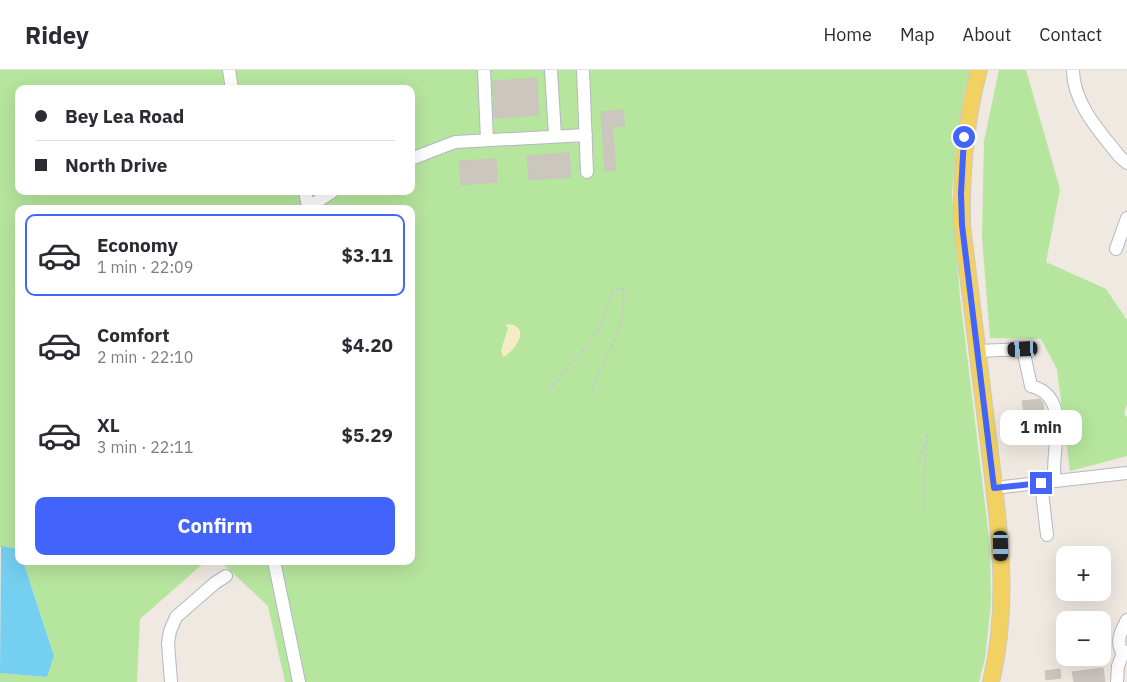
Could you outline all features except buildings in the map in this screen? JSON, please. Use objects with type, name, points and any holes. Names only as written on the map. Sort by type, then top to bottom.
[{"type":"main road","points":[[979,70],[972,94],[964,137],[961,193],[962,225],[1001,546],[1002,603],[991,682]]},
{"type":"street","points":[[229,70],[231,85]]},
{"type":"street","points":[[484,70],[487,140]]},
{"type":"street","points":[[551,70],[555,136]]},
{"type":"street","points":[[583,70],[587,172]]},
{"type":"street","points":[[1073,70],[1078,94],[1083,106],[1120,157],[1127,163]]},
{"type":"street","points":[[415,157],[455,142],[586,135]]},
{"type":"street","points":[[312,205],[327,195]]},
{"type":"street","points":[[1116,249],[1127,218]]},
{"type":"street","points":[[978,352],[1023,349],[1031,386],[1042,389],[1053,403],[1058,426],[1053,471],[1055,481]]},
{"type":"street","points":[[994,488],[1127,473]]},
{"type":"street","points":[[1041,483],[1047,535]]},
{"type":"street","points":[[275,565],[299,682]]},
{"type":"street","points":[[171,682],[168,643],[170,631],[176,618],[215,583],[226,576]]},
{"type":"street","points":[[1118,682],[1118,666],[1125,652],[1121,650],[1118,644],[1119,637],[1127,620]]},
{"type":"path","points":[[548,391],[593,338],[600,326],[612,293],[615,289],[620,288],[623,289],[624,310],[613,347],[592,389]]},
{"type":"path","points":[[923,509],[927,431]]},
{"type":"path","points":[[918,461],[926,440]]},
{"type":"green space","points":[[0,70],[970,70],[957,136],[952,193],[960,297],[990,546],[991,603],[985,658],[979,682],[285,682],[268,606],[224,565],[415,565],[415,205],[15,205],[15,549],[0,547]]},
{"type":"green space","points":[[999,70],[1026,70],[1060,189],[1046,262],[1106,289],[1127,320],[1127,404],[1124,414],[1127,417],[1127,456],[1070,471],[1057,369],[1041,339],[990,338],[982,238],[984,141]]},
{"type":"green space","points":[[24,565],[201,565],[140,619],[137,682],[0,682],[0,673],[47,677],[54,656]]},
{"type":"sand","points":[[507,324],[517,327],[520,335],[513,349],[503,357],[501,350],[508,328]]},
{"type":"water","points":[[1,546],[15,548],[15,565],[24,565],[54,656],[47,677],[0,673]]},
{"type":"route","points":[[964,137],[961,193],[962,225],[994,488],[1041,483]]}]
